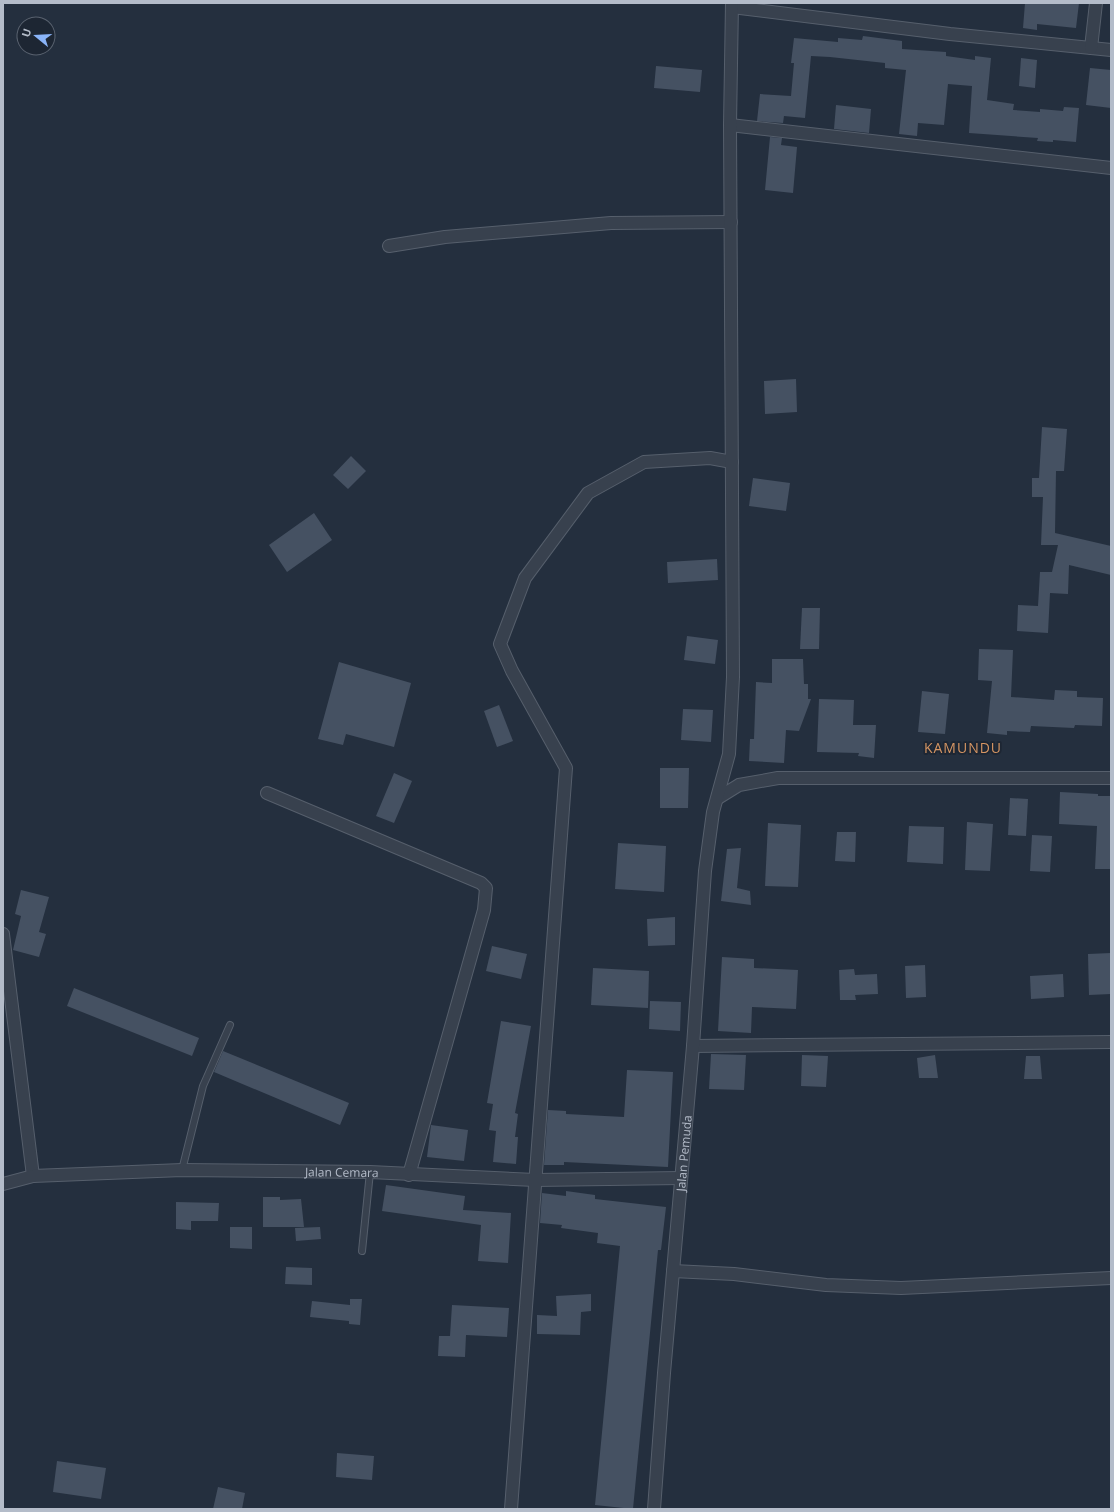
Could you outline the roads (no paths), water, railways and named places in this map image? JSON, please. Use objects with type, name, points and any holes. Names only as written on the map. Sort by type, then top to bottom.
[{"type":"street","points":[[1091,48],[1096,3]]},
{"type":"street","points":[[732,5],[950,34],[1111,50]]},
{"type":"street","name":"Jalan Pemuda","points":[[654,1509],[693,1046],[705,871],[713,812],[718,798],[731,741],[733,677],[730,125],[732,5]]},
{"type":"street","points":[[730,125],[1111,168]]},
{"type":"street","points":[[389,246],[445,237],[611,223],[731,222]]},
{"type":"street","points":[[511,1509],[566,768],[512,671],[500,644],[525,578],[588,492],[644,462],[710,458],[732,462]]},
{"type":"street","points":[[718,798],[739,785],[778,778],[1111,778]]},
{"type":"street","points":[[267,793],[480,883],[486,888],[484,910],[408,1175]]},
{"type":"street","points":[[3,934],[33,1176]]},
{"type":"street","points":[[693,1046],[1111,1042]]},
{"type":"street","name":"Jalan Cemara","points":[[3,1184],[33,1176],[182,1170],[370,1172],[535,1180],[681,1178]]},
{"type":"street","points":[[673,1271],[734,1274],[826,1285],[901,1288],[1111,1278]]},
{"type":"lane","points":[[182,1170],[203,1086],[230,1025]]},
{"type":"lane","points":[[362,1251],[370,1172]]},
{"type":"district","name":"KAMUNDU","points":[[963,747]]}]
